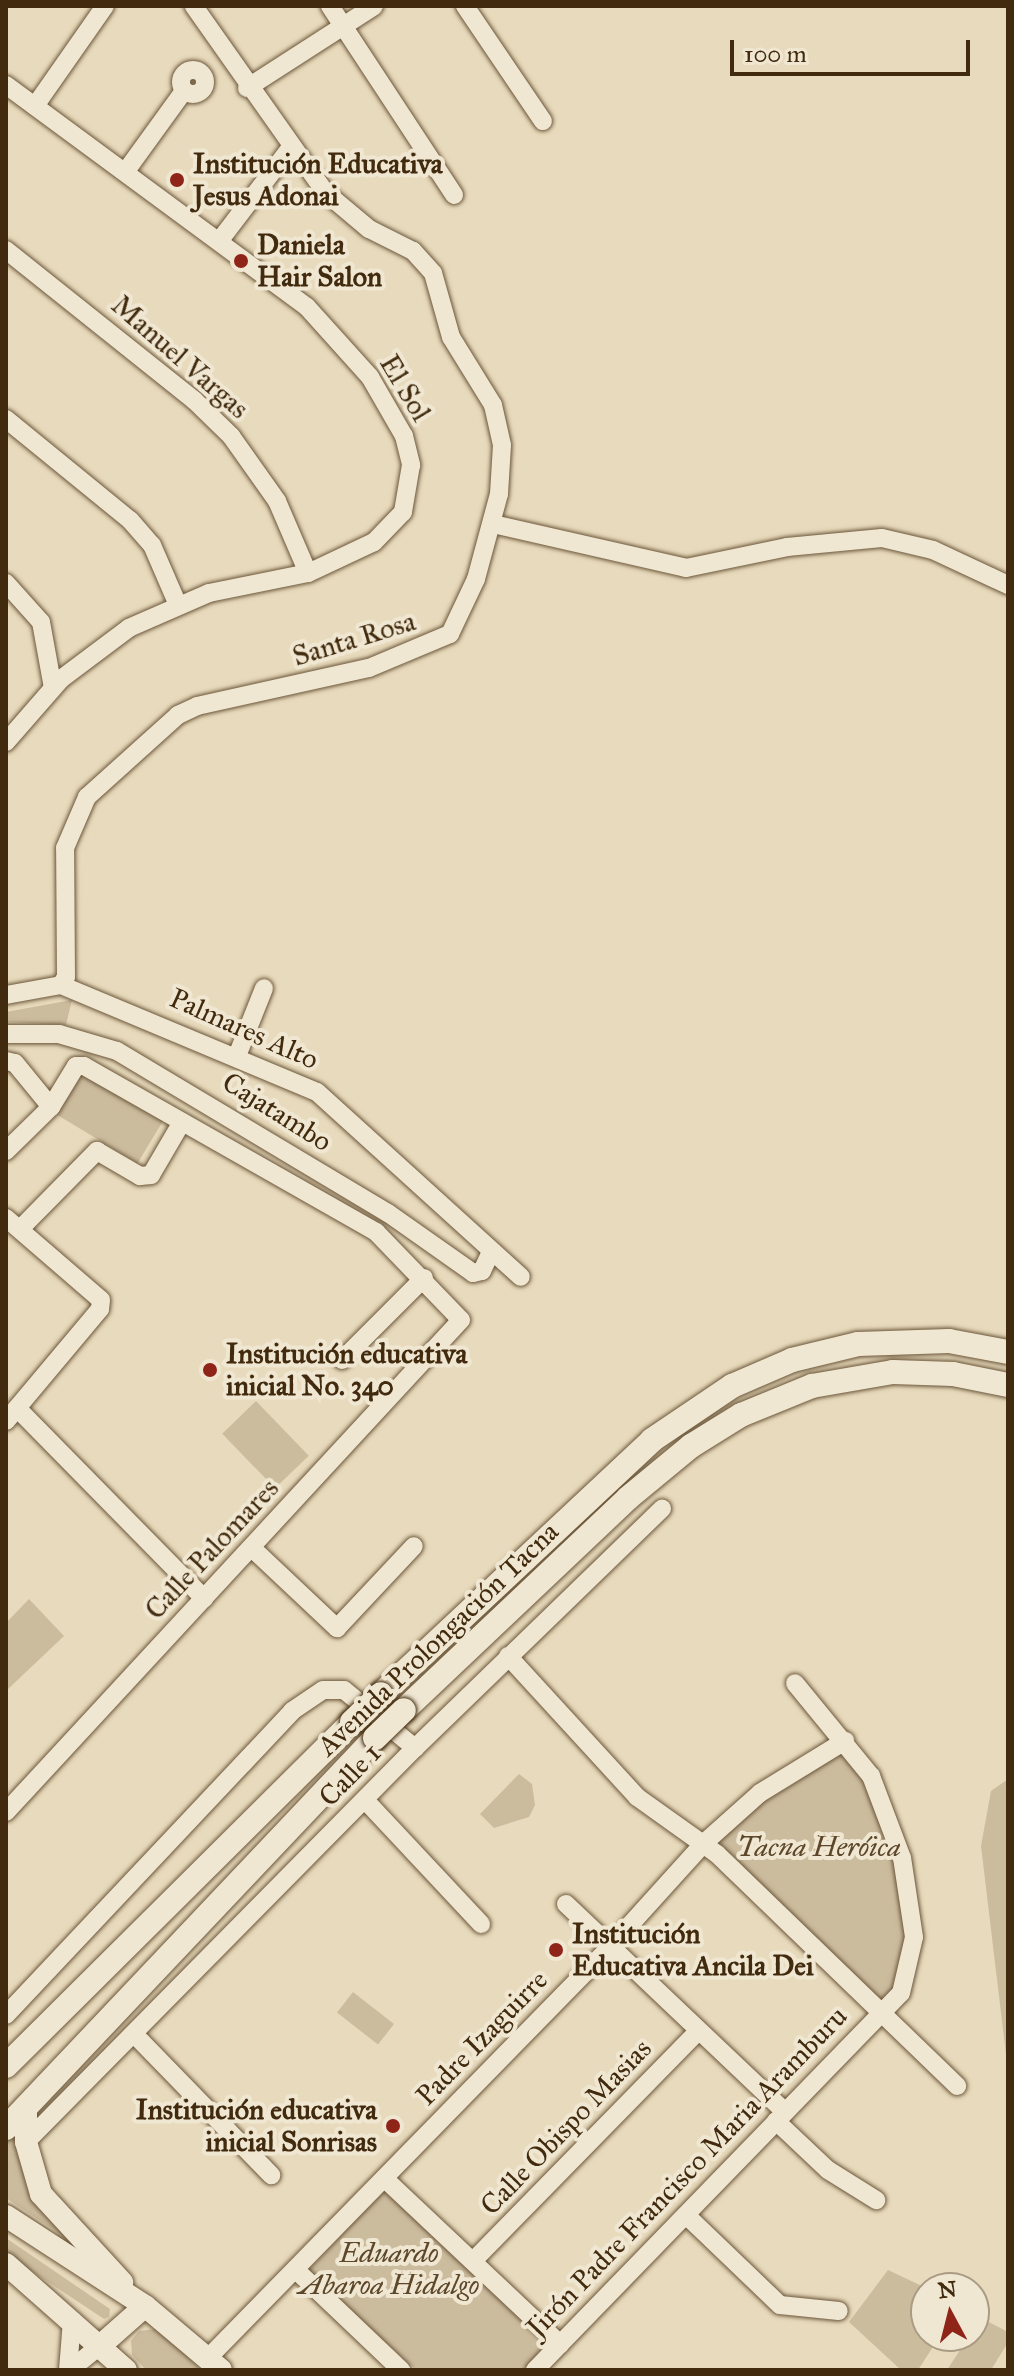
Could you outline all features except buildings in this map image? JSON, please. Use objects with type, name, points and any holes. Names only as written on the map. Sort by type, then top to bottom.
[{"type":"main road","name":"Avenida Prolongación Tacna","points":[[6,2066],[352,1722],[652,1440],[732,1386],[792,1360],[858,1344],[949,1341],[1008,1352]]},
{"type":"main road","name":"Avenida Prolongación Tacna","points":[[16,2135],[26,2106],[375,1738],[628,1498],[691,1446],[741,1415],[812,1386],[893,1372],[953,1374],[1008,1385]]},
{"type":"street","points":[[35,106],[105,6]]},
{"type":"street","name":"Santa Rosa","points":[[61,985],[66,977],[65,848],[87,797],[178,715],[197,706],[333,678],[439,641],[462,616],[493,524],[502,445],[499,424],[493,405],[451,337],[433,273],[413,251],[384,238],[344,210],[247,88],[194,6]]},
{"type":"street","points":[[330,6],[454,195]]},
{"type":"street","points":[[247,88],[374,6]]},
{"type":"street","points":[[465,6],[543,121]]},
{"type":"street","name":"El Sol","points":[[6,85],[220,240],[334,334],[370,377],[404,436],[411,465],[403,512],[374,542],[308,573],[178,605],[107,642],[53,688],[6,742]]},
{"type":"street","points":[[126,171],[184,91]]},
{"type":"street","points":[[220,240],[291,147]]},
{"type":"street","name":"Manuel Vargas","points":[[6,250],[194,400],[231,436],[277,501],[308,573]]},
{"type":"street","points":[[6,419],[130,520],[152,545],[178,605]]},
{"type":"street","points":[[493,524],[686,568],[787,547],[882,538],[933,550],[1008,585]]},
{"type":"street","points":[[6,583],[41,622],[53,688]]},
{"type":"street","points":[[6,995],[61,985]]},
{"type":"street","name":"Palmares Alto","points":[[61,985],[317,1092],[521,1277]]},
{"type":"street","points":[[237,1056],[264,988]]},
{"type":"street","name":"Cajatambo","points":[[6,1034],[59,1034],[117,1051],[388,1213],[473,1273],[482,1271],[491,1252]]},
{"type":"street","points":[[6,1061],[15,1063],[51,1107]]},
{"type":"street","points":[[6,1151],[51,1107],[79,1065],[376,1232],[424,1278],[342,1360]]},
{"type":"street","points":[[182,1122],[151,1175],[140,1176],[97,1151],[13,1224],[101,1300],[100,1309],[12,1414],[204,1598]]},
{"type":"street","name":"Calle Palomares","points":[[6,1812],[460,1325],[459,1315],[424,1278]]},
{"type":"street","points":[[415,1748],[662,1509]]},
{"type":"street","points":[[252,1548],[337,1628],[414,1546]]},
{"type":"street","points":[[508,1656],[637,1797],[703,1844],[957,2086]]},
{"type":"street","name":"Jirón Padre Francisco Maria Aramburu","points":[[535,2370],[901,1993],[910,1966],[912,1902],[871,1776],[795,1683]]},
{"type":"street","name":"Calle 1","points":[[6,2015],[292,1711],[323,1690],[344,1690],[415,1748],[134,2034],[16,2135]]},
{"type":"street","name":"Padre Izaguirre","points":[[215,2364],[297,2271],[610,1947],[703,1844],[760,1793],[845,1741]]},
{"type":"street","points":[[365,1800],[481,1924]]},
{"type":"street","points":[[566,1904],[698,2031],[828,2170],[876,2200]]},
{"type":"street","name":"Calle Obispo Masias","points":[[473,2261],[698,2031]]},
{"type":"street","points":[[134,2034],[271,2175]]},
{"type":"street","points":[[16,2135],[41,2194],[145,2306]]},
{"type":"street","points":[[385,2179],[560,2344]]},
{"type":"street","points":[[686,2215],[780,2305],[839,2311]]},
{"type":"street","points":[[6,2216],[145,2306],[215,2364]]},
{"type":"street","points":[[297,2271],[401,2370]]},
{"type":"street","points":[[11,2275],[72,2320],[126,2370]]},
{"type":"street","points":[[69,2370],[145,2306]]},
{"type":"street","points":[[69,2370],[72,2320]]},
{"type":"green space","points":[[72,1000],[66,1025],[6,1022],[6,1012]]},
{"type":"green space","points":[[81,1071],[163,1120],[138,1163],[55,1114]]},
{"type":"green space","points":[[256,1401],[309,1456],[275,1488],[222,1434]]},
{"type":"green space","points":[[29,1599],[64,1636],[7,1690],[6,1623]]},
{"type":"green space","name":"Tacna Heróica","points":[[844,1748],[867,1780],[896,1860],[907,1951],[893,1994],[884,2003],[713,1842],[767,1798]]},
{"type":"green space","points":[[519,1774],[532,1784],[535,1805],[529,1817],[494,1828],[480,1814]]},
{"type":"green space","points":[[1008,1779],[1008,2071],[981,1846],[991,1791]]},
{"type":"green space","points":[[353,1992],[394,2024],[378,2045],[337,2012]]},
{"type":"green space","points":[[16,2135],[30,2197],[68,2239],[6,2198],[6,2143]]},
{"type":"green space","name":"Eduardo Abaroa Hidalgo","points":[[386,2187],[553,2344],[527,2370],[416,2370],[307,2272]]},
{"type":"green space","points":[[6,2238],[110,2309],[109,2317],[104,2319],[6,2254]]},
{"type":"green space","points":[[888,2270],[910,2280],[910,2352],[930,2352],[918,2370],[901,2370],[849,2322]]},
{"type":"green space","points":[[990,2323],[1008,2332],[1007,2344],[991,2370],[947,2370],[959,2352],[990,2352]]},
{"type":"green space","points":[[155,2329],[162,2332],[201,2370],[146,2370],[132,2355],[131,2341],[139,2331]]},
{"type":"place","name":"Institución Educativa Jesus Adonai","points":[[177,180]]},
{"type":"place","name":"Daniela Hair Salon","points":[[241,261]]},
{"type":"place","name":"Institución educativa inicial No. 340","points":[[210,1370]]},
{"type":"place","name":"Institución Educativa Ancila Dei","points":[[556,1950]]},
{"type":"place","name":"Institución educativa inicial Sonrisas","points":[[393,2126]]}]
